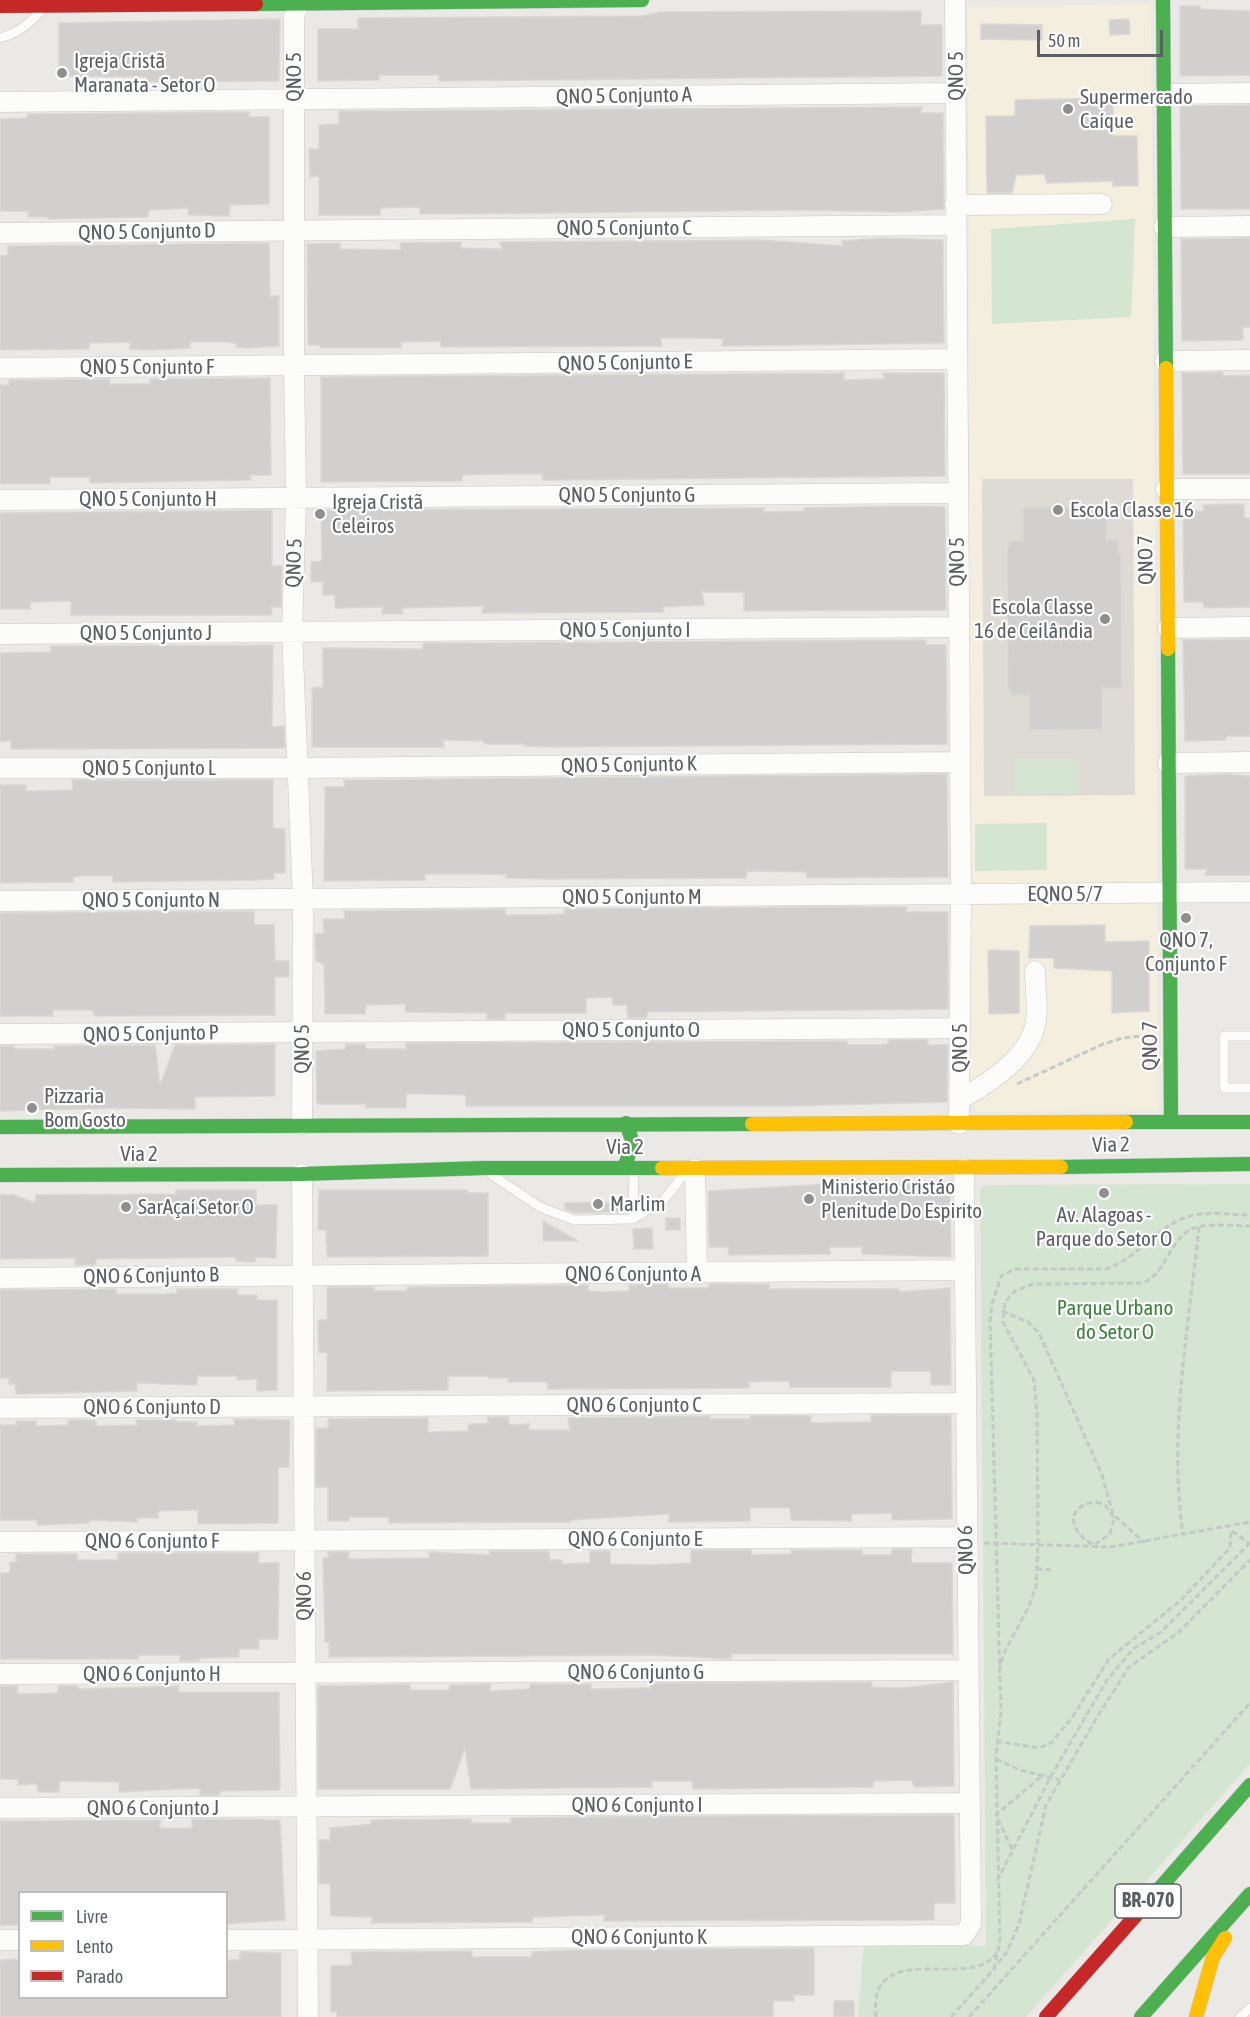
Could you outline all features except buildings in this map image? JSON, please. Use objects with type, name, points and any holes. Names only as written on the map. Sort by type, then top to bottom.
[{"type":"main road","points":[[423,3],[441,0]]},
{"type":"main road","points":[[0,6],[642,0]]},
{"type":"main road","name":"QNO 7","points":[[1163,0],[1171,1120]]},
{"type":"main road","name":"Via 2","points":[[0,1127],[668,1121],[959,1124],[1171,1120],[1250,1122]]},
{"type":"main road","points":[[661,1137],[668,1121]]},
{"type":"main road","points":[[626,1123],[633,1143],[629,1168]]},
{"type":"main road","points":[[657,1154],[667,1167]]},
{"type":"main road","name":"Via 2","points":[[0,1175],[302,1174],[483,1168],[964,1169],[1250,1164]]},
{"type":"main road","name":"BR-070","points":[[1046,2017],[1250,1785]]},
{"type":"main road","points":[[1141,2017],[1250,1893]]},
{"type":"main road","points":[[1196,2017],[1213,1957],[1250,1902]]},
{"type":"street","name":"QNO 5","points":[[955,0],[957,627],[961,895],[959,1124]]},
{"type":"street","name":"QNO 5","points":[[299,4],[294,16],[293,99],[297,498],[292,632],[303,900],[302,1124]]},
{"type":"street","name":"QNO 5 Conjunto A","points":[[0,102],[956,93]]},
{"type":"street","points":[[1164,94],[1250,93]]},
{"type":"street","points":[[955,205],[1102,204]]},
{"type":"street","name":"QNO 5 Conjunto C","points":[[293,230],[955,225]]},
{"type":"street","points":[[1164,227],[1250,226]]},
{"type":"street","name":"QNO 5 Conjunto D","points":[[0,233],[293,230]]},
{"type":"street","name":"QNO 5 Conjunto E","points":[[294,366],[956,359]]},
{"type":"street","points":[[1165,361],[1250,360]]},
{"type":"street","name":"QNO 5 Conjunto F","points":[[0,368],[294,366]]},
{"type":"street","points":[[1166,489],[1250,489]]},
{"type":"street","name":"QNO 5 Conjunto G","points":[[297,498],[957,493]]},
{"type":"street","name":"QNO 5 Conjunto H","points":[[0,500],[297,498]]},
{"type":"street","name":"QNO 5 Conjunto I","points":[[292,632],[957,627]]},
{"type":"street","points":[[1168,628],[1250,627]]},
{"type":"street","name":"QNO 5 Conjunto J","points":[[0,634],[292,632]]},
{"type":"street","name":"QNO 5 Conjunto K","points":[[298,768],[959,762]]},
{"type":"street","points":[[1168,763],[1250,762]]},
{"type":"street","name":"QNO 5 Conjunto L","points":[[0,768],[298,768]]},
{"type":"street","name":"EQNO 5/7","points":[[961,895],[1250,892]]},
{"type":"street","name":"QNO 5 Conjunto M","points":[[303,900],[961,895]]},
{"type":"street","name":"QNO 5 Conjunto N","points":[[0,901],[303,900]]},
{"type":"street","points":[[960,1099],[982,1087],[1022,1051],[1035,1026],[1035,970]]},
{"type":"street","name":"QNO 5 Conjunto O","points":[[302,1031],[960,1028]]},
{"type":"street","name":"QNO 5 Conjunto P","points":[[0,1034],[302,1031]]},
{"type":"street","points":[[692,1169],[697,1274]]},
{"type":"street","name":"QNO 6","points":[[964,1169],[964,1403],[974,1540],[967,1670],[970,1924],[968,1931]]},
{"type":"street","name":"QNO 6","points":[[302,1174],[308,2017]]},
{"type":"street","name":"QNO 6 Conjunto A","points":[[302,1275],[697,1274],[964,1270]]},
{"type":"street","name":"QNO 6 Conjunto B","points":[[0,1278],[302,1275]]},
{"type":"street","name":"QNO 6 Conjunto C","points":[[303,1407],[964,1403]]},
{"type":"street","name":"QNO 6 Conjunto D","points":[[0,1408],[303,1407]]},
{"type":"street","name":"QNO 6 Conjunto E","points":[[304,1541],[974,1540]]},
{"type":"street","name":"QNO 6 Conjunto F","points":[[0,1542],[304,1541]]},
{"type":"street","name":"QNO 6 Conjunto G","points":[[305,1674],[967,1670]]},
{"type":"street","name":"QNO 6 Conjunto H","points":[[0,1674],[305,1674]]},
{"type":"street","name":"QNO 6 Conjunto I","points":[[306,1808],[969,1803]]},
{"type":"street","name":"QNO 6 Conjunto J","points":[[0,1808],[306,1808]]},
{"type":"street","name":"QNO 6 Conjunto K","points":[[228,1940],[957,1936],[964,1935],[968,1931]]},
{"type":"street","points":[[0,1940],[18,1940]]},
{"type":"lane","points":[[0,38],[13,34],[28,25],[53,4]]},
{"type":"lane","points":[[1250,1036],[1224,1036],[1224,1088],[1250,1088]]},
{"type":"lane","points":[[483,1168],[540,1207],[574,1220],[633,1219],[664,1200],[692,1169]]},
{"type":"lane","points":[[629,1168],[633,1219]]},
{"type":"lane","points":[[1240,2017],[1250,2008]]},
{"type":"path","points":[[1017,1084],[1122,1038],[1170,1034]]},
{"type":"path","points":[[994,1969],[1000,1941],[996,1883],[996,1741],[1001,1711],[998,1678],[997,1543],[990,1321],[992,1304],[1001,1276],[1015,1269],[1106,1269],[1128,1259],[1162,1230],[1185,1217],[1250,1215]]},
{"type":"path","points":[[998,1678],[1003,1655],[1029,1606],[1036,1586],[1038,1543],[1034,1380],[1003,1322],[1002,1311],[1005,1302],[1015,1291],[1033,1284],[1148,1281],[1157,1273],[1179,1240],[1199,1227],[1250,1226]]},
{"type":"path","points":[[1183,1534],[1179,1501],[1181,1407],[1199,1227]]},
{"type":"path","points":[[1002,1311],[1028,1322],[1039,1333],[1102,1475],[1114,1518],[1110,1534],[1094,1545]]},
{"type":"path","points":[[1094,1545],[1077,1535],[1073,1526],[1078,1508],[1086,1503],[1096,1502],[1105,1505],[1144,1543]]},
{"type":"path","points":[[1111,1512],[1114,1518]]},
{"type":"path","points":[[974,1540],[997,1543],[1112,1547],[1250,1522]]},
{"type":"path","points":[[996,1883],[1051,1776],[1107,1680],[1133,1649],[1161,1632],[1250,1543],[1226,1526]]},
{"type":"path","points":[[996,1741],[1039,1748],[1051,1743],[1071,1719],[1108,1659],[1180,1600],[1230,1548],[1231,1530]]},
{"type":"path","points":[[951,2017],[1007,1952],[1019,1924],[1046,1805],[1129,1667],[1179,1632],[1250,1560]]},
{"type":"path","points":[[1037,1569],[1051,1570]]},
{"type":"path","points":[[969,2017],[1250,1703]]},
{"type":"path","points":[[996,1758],[1020,1770],[1044,1774],[1060,1780]]},
{"type":"path","points":[[996,1815],[1044,1774]]},
{"type":"path","points":[[996,1815],[1013,1850]]},
{"type":"path","points":[[994,1969],[994,1959],[1000,1941]]},
{"type":"path","points":[[876,2017],[878,1993],[885,1981],[894,1974],[906,1970],[947,1969],[986,1964],[994,1959]]},
{"type":"shaded area","points":[[1151,4],[1159,1107],[1155,1111],[977,1112],[970,1101],[968,7]]},
{"type":"shaded area","points":[[982,479],[1133,479],[1135,795],[984,796]]},
{"type":"green space","points":[[1135,219],[1131,317],[992,324],[991,229]]},
{"type":"green space","points":[[1015,759],[1078,759],[1078,793],[1015,794]]},
{"type":"green space","points":[[1047,823],[1047,870],[975,871],[975,824]]},
{"type":"green space","name":"Parque Urbano do Setor O","points":[[1250,1184],[1250,1764],[1026,2017],[858,2017],[864,1944],[986,1946],[980,1189],[985,1185]]},
{"type":"traffic: fast","points":[[256,4],[642,0]]},
{"type":"traffic: fast","points":[[1163,0],[1166,368]]},
{"type":"traffic: fast","points":[[1168,649],[1171,1120]]},
{"type":"traffic: fast","points":[[1126,1122],[1250,1122]]},
{"type":"traffic: fast","points":[[624,1168],[633,1143],[626,1123]]},
{"type":"traffic: fast","points":[[0,1127],[752,1124]]},
{"type":"traffic: fast","points":[[1061,1167],[1250,1164]]},
{"type":"traffic: fast","points":[[0,1175],[302,1174],[483,1168],[662,1168]]},
{"type":"traffic: fast","points":[[1138,1913],[1250,1785]]},
{"type":"traffic: fast","points":[[1141,2017],[1250,1894]]},
{"type":"traffic: slow","points":[[1166,368],[1168,649]]},
{"type":"traffic: slow","points":[[752,1124],[1126,1122]]},
{"type":"traffic: slow","points":[[662,1168],[1061,1167]]},
{"type":"traffic: slow","points":[[1196,2017],[1213,1957],[1225,1938]]},
{"type":"traffic: jam","points":[[0,6],[256,4]]},
{"type":"traffic: jam","points":[[1046,2017],[1138,1913]]},
{"type":"place","name":"Igreja Cristã Maranata - Setor O","points":[[62,73]]},
{"type":"place","name":"Supermercado Caíque","points":[[1068,109]]},
{"type":"place","name":"Escola Classe 16","points":[[1058,510]]},
{"type":"place","name":"Igreja Cristã Celeiros","points":[[320,514]]},
{"type":"place","name":"Escola Classe 16 de Ceilândia","points":[[1105,619]]},
{"type":"place","name":"QNO 7, Conjunto F","points":[[1186,918]]},
{"type":"place","name":"Pizzaria Bom Gosto","points":[[32,1108]]},
{"type":"place","name":"Av. Alagoas - Parque do Setor O","points":[[1104,1193]]},
{"type":"place","name":"Ministerio Cristáo Plenitude Do Espirito","points":[[809,1199]]},
{"type":"place","name":"Marlim","points":[[598,1204]]},
{"type":"place","name":"SarAçaí Setor O","points":[[126,1207]]}]
